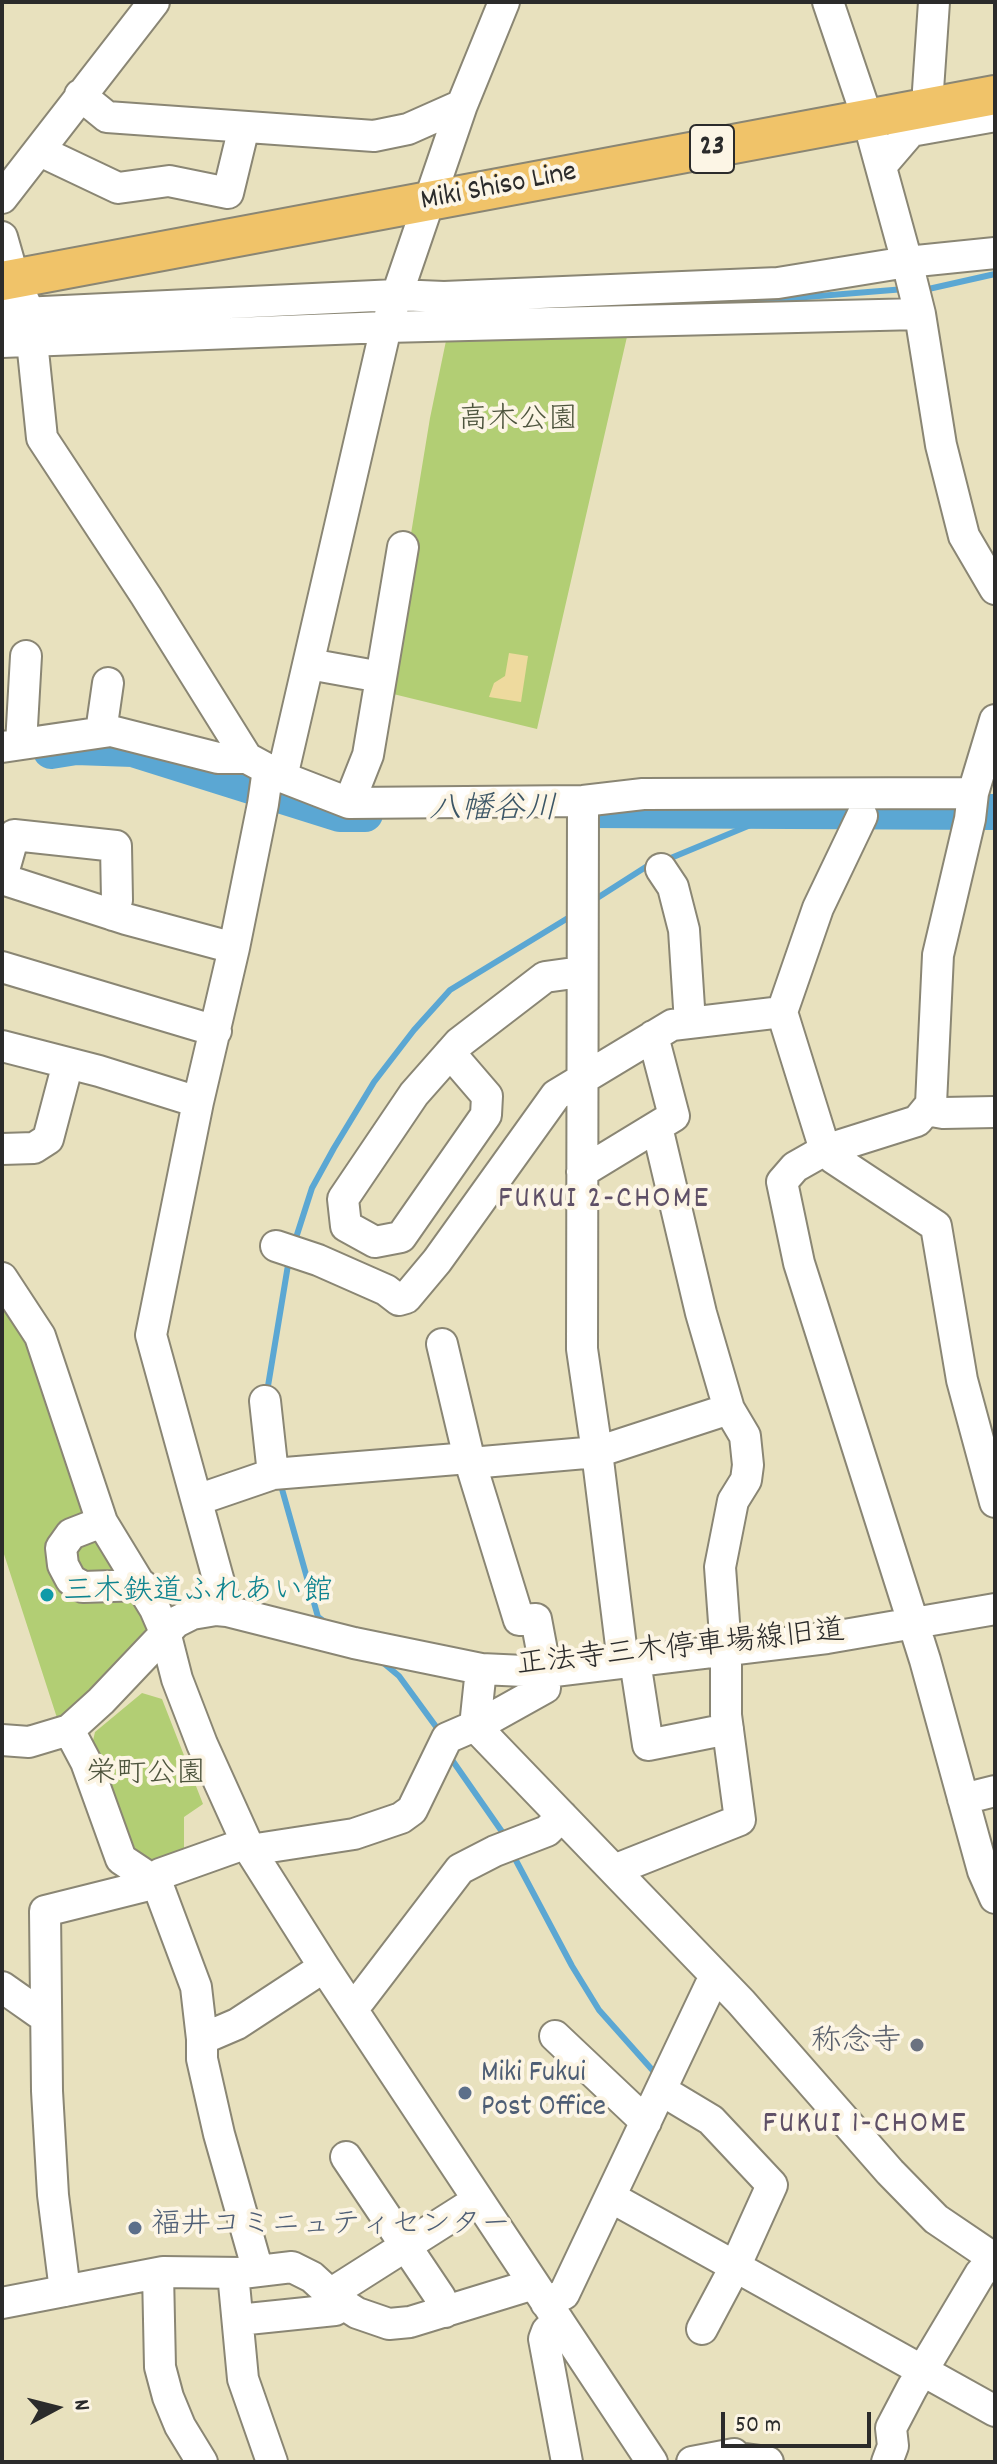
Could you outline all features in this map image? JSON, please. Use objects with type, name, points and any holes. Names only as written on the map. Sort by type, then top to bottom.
[{"type":"main road","name":"Miki Shiso Line","points":[[16,306],[429,203],[995,95]]},
{"type":"street","points":[[3,200],[80,95],[154,2]]},
{"type":"street","points":[[6,1740],[45,1739],[69,1730],[176,1622],[192,1614],[227,1611],[151,1335],[198,1102],[234,948],[263,804],[266,768],[309,664],[386,327],[462,105],[504,2]]},
{"type":"street","points":[[828,2],[868,120],[909,270],[941,445],[964,536],[995,589]]},
{"type":"street","points":[[930,107],[928,90],[934,2]]},
{"type":"street","points":[[80,95],[107,117],[374,136],[408,129],[462,105]]},
{"type":"street","points":[[881,166],[911,131],[995,116]]},
{"type":"street","points":[[40,151],[118,188],[169,181],[228,193],[244,127]]},
{"type":"street","points":[[2,237],[42,438],[146,596],[266,768]]},
{"type":"street","points":[[16,306],[139,309],[396,295],[444,297],[778,283],[909,270],[995,253]]},
{"type":"street","points":[[16,306],[386,327],[919,312]]},
{"type":"street","points":[[2,342],[16,306]]},
{"type":"street","points":[[349,803],[368,755],[403,547]]},
{"type":"street","points":[[26,656],[12,745],[111,731],[266,768],[349,803],[583,812],[643,794],[973,793]]},
{"type":"street","points":[[309,664],[381,677]]},
{"type":"street","points":[[101,732],[108,683]]},
{"type":"street","points":[[995,720],[973,793],[970,819],[938,955],[931,1104],[917,1121],[825,1150],[795,1167],[782,1182],[799,1263],[925,1660],[983,1871],[995,1898]]},
{"type":"street","points":[[583,812],[582,1349],[629,1662],[648,1745],[728,1729]]},
{"type":"street","points":[[862,816],[818,908],[782,1012],[825,1150],[936,1226],[962,1380],[995,1502]]},
{"type":"street","points":[[113,915],[117,900],[116,846],[14,835],[2,878],[113,915],[234,948]]},
{"type":"street","points":[[661,869],[673,887],[684,930],[690,1023]]},
{"type":"street","points":[[2,967],[216,1031]]},
{"type":"street","points":[[450,1053],[487,1096],[486,1115],[401,1237],[375,1242],[346,1226],[343,1199],[414,1094],[450,1053],[491,1017],[545,977],[581,972]]},
{"type":"street","points":[[276,1246],[332,1266],[386,1290],[399,1300],[406,1298],[437,1261],[556,1095],[672,1025],[782,1012]]},
{"type":"street","points":[[582,1172],[674,1116],[653,1036]]},
{"type":"street","points":[[2,1046],[198,1102]]},
{"type":"street","points":[[2,1149],[34,1148],[48,1139],[68,1063]]},
{"type":"street","points":[[926,1110],[943,1113],[995,1112]]},
{"type":"street","points":[[614,1870],[740,1820],[728,1729],[720,1567],[733,1501],[746,1480],[745,1436],[729,1409],[701,1313],[657,1127]]},
{"type":"street","points":[[332,1266],[353,1229]]},
{"type":"street","points":[[2,1278],[40,1336],[102,1522],[142,1585],[165,1632],[182,1692],[249,1846],[324,1967],[652,2462]]},
{"type":"street","points":[[65,2291],[51,2166],[47,2091],[45,1911],[155,1882],[160,1874],[249,1846],[354,1834],[401,1818],[412,1810],[447,1738],[545,1688],[546,1672],[536,1619],[519,1620],[470,1460],[442,1344]]},
{"type":"street","points":[[265,1401],[273,1474]]},
{"type":"street","points":[[197,1500],[273,1474],[597,1452],[729,1409]]},
{"type":"street","points":[[102,1522],[71,1534],[61,1548],[63,1565],[71,1580],[83,1587],[142,1585]]},
{"type":"street","name":"正法寺三木停車場線旧道","points":[[227,1611],[354,1643],[481,1669],[546,1672],[827,1638],[995,1609]]},
{"type":"street","points":[[475,1726],[481,1669]]},
{"type":"street","points":[[475,1726],[718,1978],[890,2172],[936,2219],[994,2258],[980,2274],[921,2371],[891,2428],[893,2446],[887,2462]]},
{"type":"street","points":[[69,1730],[91,1774],[121,1859],[155,1882],[196,1987],[202,2059],[246,2272],[238,2320],[243,2379],[272,2462]]},
{"type":"street","points":[[963,1799],[995,1791]]},
{"type":"street","points":[[351,2005],[360,2000],[460,1869],[495,1851],[547,1831],[562,1816]]},
{"type":"street","points":[[202,2039],[237,2024],[324,1967]]},
{"type":"street","points":[[2,2303],[158,2273],[246,2272],[292,2267],[312,2277],[357,2313],[389,2324],[410,2322],[445,2312],[546,2302],[564,2294],[710,1986],[718,1978]]},
{"type":"street","points":[[2,1987],[39,2013],[46,2013]]},
{"type":"street","points":[[556,2035],[646,2122]]},
{"type":"street","points":[[661,2090],[711,2120],[772,2185],[735,2267],[702,2329]]},
{"type":"street","points":[[346,2157],[440,2297],[445,2312]]},
{"type":"street","points":[[238,2320],[335,2310],[337,2300],[404,2247],[478,2200]]},
{"type":"street","points":[[610,2200],[623,2204],[995,2411]]},
{"type":"street","points":[[158,2273],[160,2367],[180,2426],[202,2462]]},
{"type":"street","points":[[546,2302],[547,2331],[544,2339],[567,2462]]},
{"type":"street","points":[[692,2462],[734,2454],[738,2458],[768,2462]]},
{"type":"green space","name":"高木公園","points":[[629,328],[537,729],[385,692],[430,418],[447,336]]},
{"type":"green space","points":[[2,1298],[18,1321],[148,1625],[143,1642],[58,1721],[2,1548]]},
{"type":"green space","name":"栄町公園","points":[[142,1693],[162,1699],[203,1804],[184,1817],[184,1857],[150,1869],[124,1849],[91,1749],[95,1732]]},
{"type":"sand","points":[[509,653],[528,656],[521,702],[489,697],[494,683],[505,676]]},
{"type":"waterway","points":[[924,290],[995,274]]},
{"type":"waterway","points":[[681,302],[757,301],[905,289]]},
{"type":"waterway","points":[[585,307],[634,304]]},
{"type":"waterway","name":"八幡谷川","points":[[51,751],[76,747],[133,749],[340,814],[365,814]]},
{"type":"waterway","name":"八幡谷川","points":[[589,810],[995,812]]},
{"type":"waterway","points":[[666,860],[765,819],[767,810]]},
{"type":"waterway","points":[[591,902],[652,863]]},
{"type":"waterway","points":[[294,1244],[312,1188],[334,1148],[374,1082],[414,1030],[450,990],[568,918]]},
{"type":"waterway","points":[[269,1394],[289,1259]]},
{"type":"waterway","points":[[280,1482],[318,1617],[325,1622]]},
{"type":"waterway","points":[[381,1661],[399,1676],[437,1728],[438,1736]]},
{"type":"waterway","points":[[450,1757],[505,1836]]},
{"type":"waterway","points":[[512,1853],[599,2010],[655,2073]]},
{"type":"place","name":"三木鉄道ふれあい館","points":[[47,1595]]},
{"type":"place","name":"称念寺","points":[[917,2045]]},
{"type":"place","name":"Miki Fukui Post Office","points":[[465,2093]]},
{"type":"place","name":"福井コミニュティセンター","points":[[135,2228]]},
{"type":"district","name":"FUKUI 2-CHOME","points":[[604,1202]]},
{"type":"district","name":"FUKUI 1-CHOME","points":[[865,2127]]}]
